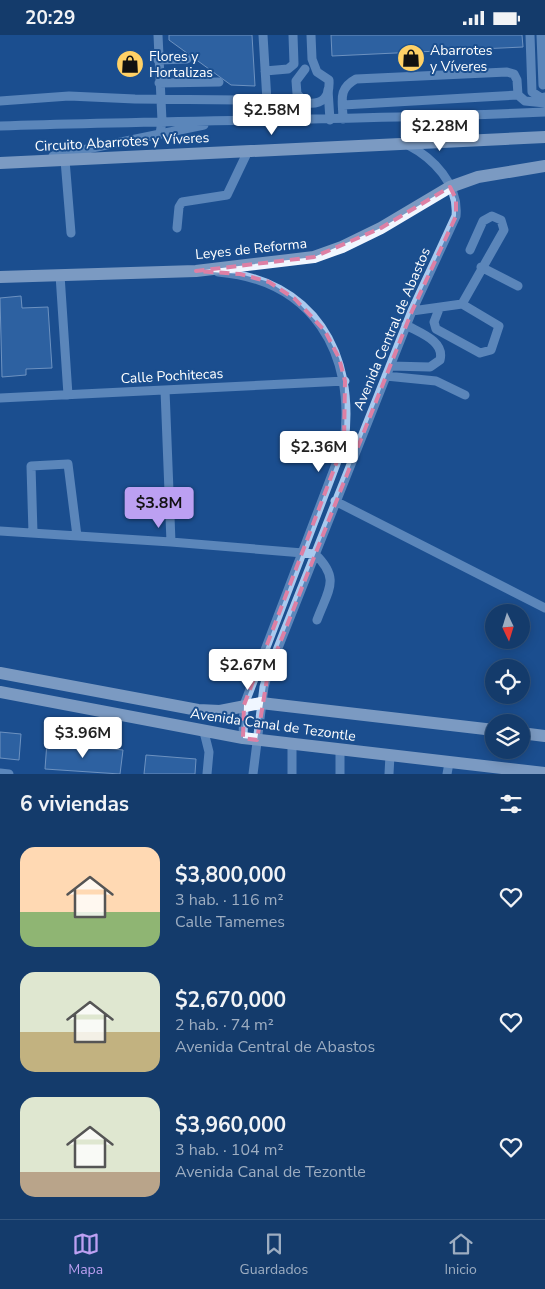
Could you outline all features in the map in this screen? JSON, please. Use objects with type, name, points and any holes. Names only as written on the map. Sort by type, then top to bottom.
[{"type":"main road","name":"Circuito Abarrotes y Víveres","points":[[0,163],[545,137]]},
{"type":"main road","name":"Leyes de Reforma","points":[[0,277],[196,271],[314,257],[342,247],[381,228],[450,187],[478,177],[545,167]]},
{"type":"main road","name":"Avenida Canal de Tezontle","points":[[0,673],[198,710],[220,711],[261,703],[485,729]]},
{"type":"main road","name":"Avenida Canal de Tezontle","points":[[0,693],[243,738],[390,755],[448,768],[541,773]]},
{"type":"main road","points":[[530,734],[545,736]]},
{"type":"street","points":[[263,35],[267,101],[271,112],[282,121]]},
{"type":"street","points":[[265,71],[288,69],[294,64],[293,35]]},
{"type":"street","points":[[311,35],[312,59],[317,72],[329,81],[330,90],[326,99],[320,103],[306,103],[297,94],[296,81],[305,69],[320,71],[325,75],[330,120]]},
{"type":"street","points":[[530,35],[532,92],[543,99],[545,97]]},
{"type":"street","points":[[540,35],[542,85]]},
{"type":"street","points":[[156,36],[162,121],[160,134]]},
{"type":"street","points":[[158,60],[187,59]]},
{"type":"street","points":[[343,119],[343,90],[348,83],[356,79],[507,72],[514,74],[517,80],[518,95]]},
{"type":"street","points":[[159,83],[219,82]]},
{"type":"street","points":[[343,105],[518,95],[525,101],[545,103]]},
{"type":"street","points":[[0,101],[69,96],[161,100],[242,100]]},
{"type":"street","points":[[0,126],[162,121],[330,120],[545,112]]},
{"type":"street","points":[[24,162],[222,122]]},
{"type":"street","name":"Avenida Central de Abastos","points":[[253,774],[261,703],[268,673],[406,325],[456,216],[456,199],[450,187],[431,160],[406,143]]},
{"type":"street","points":[[177,227],[179,207],[182,202],[227,195],[248,151]]},
{"type":"street","points":[[65,160],[71,233]]},
{"type":"street","points":[[462,304],[481,267],[504,230],[501,220],[492,216],[486,218],[470,250]]},
{"type":"street","points":[[481,267],[518,286]]},
{"type":"street","name":"Avenida Central de Abastos","points":[[196,271],[240,274],[259,279],[268,282],[295,299],[325,331],[339,357],[344,381],[347,420],[344,443],[244,705],[243,738]]},
{"type":"street","points":[[60,275],[68,395]]},
{"type":"street","points":[[412,311],[439,309],[462,304],[499,326],[491,350],[486,353],[480,353],[436,329],[434,322],[439,309]]},
{"type":"street","points":[[390,365],[430,367],[440,361],[441,349],[437,343],[406,325]]},
{"type":"street","points":[[386,376],[436,381],[465,395]]},
{"type":"street","name":"Calle Pochitecas","points":[[0,398],[344,381]]},
{"type":"street","points":[[165,390],[171,542]]},
{"type":"street","points":[[33,533],[31,466],[68,464],[77,536]]},
{"type":"street","points":[[335,501],[545,608]]},
{"type":"street","points":[[0,531],[315,554],[330,573],[332,580],[317,620]]},
{"type":"street","points":[[204,732],[209,753],[208,774]]},
{"type":"street","points":[[209,753],[216,741],[224,735]]},
{"type":"street","points":[[292,744],[292,774]]},
{"type":"street","points":[[340,749],[340,774]]},
{"type":"street","points":[[389,774],[390,755]]},
{"type":"street","points":[[0,773],[9,774]]},
{"type":"highlighted area","points":[[450,187],[456,199],[456,216],[412,311],[268,673],[257,740],[243,738],[244,705],[344,443],[345,381],[339,358],[325,331],[295,299],[269,282],[240,274],[196,271],[314,257],[381,228]]},
{"type":"building","points":[[169,35],[252,35],[255,86],[231,85],[169,40]]},
{"type":"building","points":[[331,35],[522,35],[523,47],[332,56]]},
{"type":"building","points":[[21,296],[22,308],[48,307],[52,368],[26,369],[26,375],[2,377],[0,298]]},
{"type":"building","points":[[0,732],[21,734],[19,760],[0,758]]},
{"type":"building","points":[[47,742],[123,750],[120,774],[45,769]]},
{"type":"building","points":[[146,755],[196,759],[195,774],[144,774]]},
{"type":"place","name":"Abarrotes y Víveres","points":[[411,58]]},
{"type":"place","name":"Flores y Hortalizas","points":[[130,64]]}]
